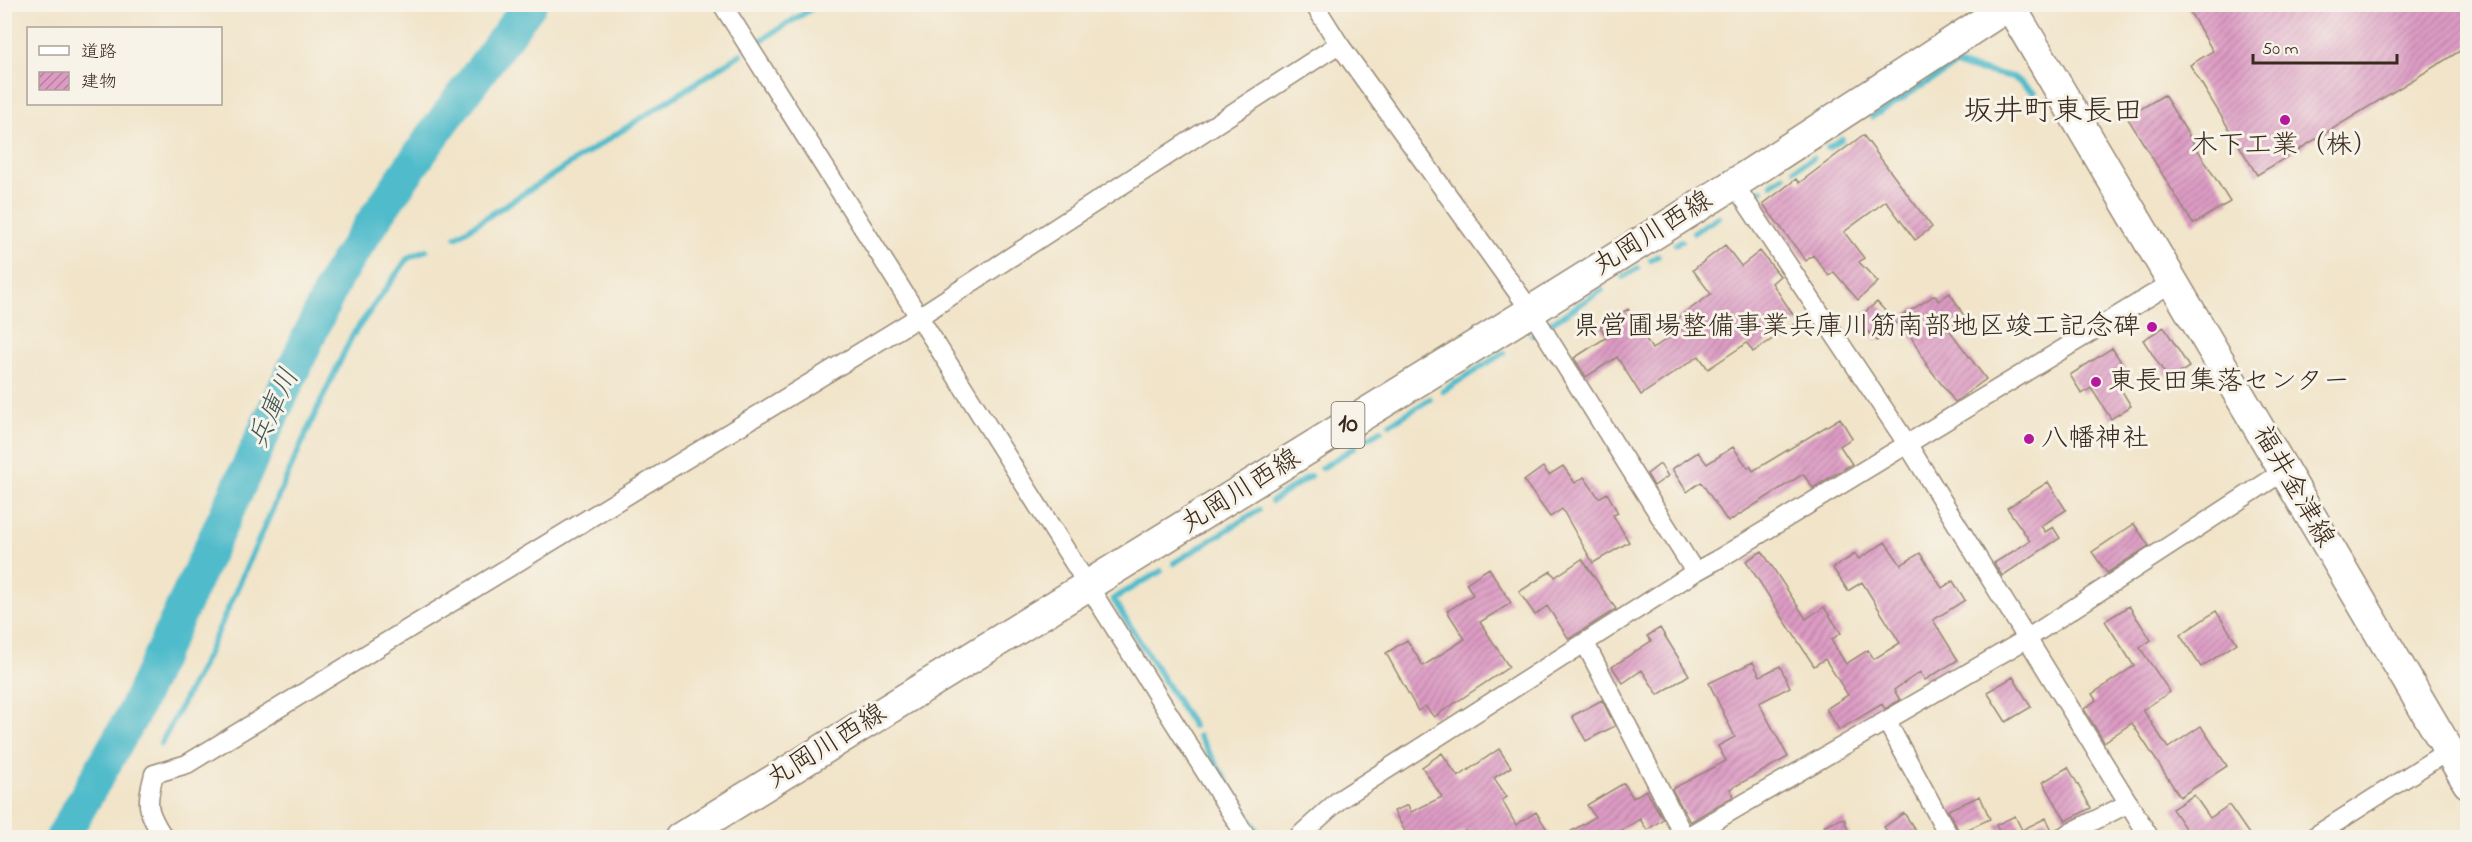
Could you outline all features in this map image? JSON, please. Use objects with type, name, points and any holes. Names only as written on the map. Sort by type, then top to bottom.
[{"type":"main road","name":"丸岡川西線","points":[[680,837],[1090,586],[1531,311],[1734,184],[2010,5]]},
{"type":"main road","name":"福井金津線","points":[[2010,5],[2468,783]]},
{"type":"street","points":[[722,4],[1247,837]]},
{"type":"street","points":[[1314,4],[1339,44],[1531,311],[1695,572]]},
{"type":"street","points":[[164,837],[147,801],[154,774],[187,764],[920,316],[1339,44]]},
{"type":"street","points":[[1734,184],[1908,445],[2151,837]]},
{"type":"street","points":[[1297,837],[1339,800],[1695,572],[1908,445],[2173,282]]},
{"type":"street","points":[[1585,643],[1685,837],[1887,722],[2028,638],[2284,471]]},
{"type":"street","points":[[1887,722],[1950,837]]},
{"type":"street","points":[[2312,837],[2448,750]]},
{"type":"street","points":[[2060,837],[2129,803]]},
{"type":"building","name":"木下工業（株）","points":[[2185,4],[2468,4],[2468,46],[2257,175],[2190,65],[2213,51]]},
{"type":"building","points":[[2164,95],[2230,202],[2193,224],[2127,117]]},
{"type":"building","points":[[1863,135],[1932,227],[1915,240],[1886,201],[1844,232],[1864,258],[1859,262],[1878,282],[1858,300],[1834,272],[1829,276],[1813,255],[1806,261],[1763,204],[1796,179],[1799,183]]},
{"type":"building","points":[[1725,245],[1741,266],[1760,251],[1780,276],[1772,283],[1798,322],[1753,352],[1747,343],[1708,369],[1699,356],[1641,395],[1617,357],[1586,377],[1574,358],[1607,337],[1600,327],[1628,309],[1652,349],[1681,329],[1675,320],[1711,294],[1693,270]]},
{"type":"building","points":[[1950,293],[1964,316],[1947,327],[1986,379],[1955,402],[1927,365],[1900,317],[1935,295],[1938,301]]},
{"type":"building","points":[[1877,302],[1896,323],[1877,341],[1857,319]]},
{"type":"building","points":[[2164,327],[2189,367],[2169,380],[2143,340]]},
{"type":"building","name":"東長田集落センター","points":[[2112,348],[2125,368],[2113,376],[2131,406],[2111,419],[2091,388],[2082,394],[2070,375]]},
{"type":"building","points":[[1840,418],[1852,438],[1840,446],[1852,464],[1813,488],[1803,474],[1728,522],[1701,482],[1687,492],[1672,469],[1698,452],[1707,464],[1733,447],[1748,468],[1750,466],[1753,471]]},
{"type":"building","points":[[1660,464],[1668,476],[1654,486],[1647,474]]},
{"type":"building","points":[[1563,466],[1575,483],[1584,477],[1599,498],[1607,493],[1618,513],[1613,515],[1629,542],[1593,563],[1562,509],[1550,517],[1524,481],[1543,467],[1549,475]]},
{"type":"building","points":[[2048,482],[2066,510],[2041,526],[2045,532],[2053,527],[2060,538],[2002,576],[1994,563],[2030,541],[2007,508]]},
{"type":"building","points":[[2134,524],[2149,546],[2107,573],[2092,552]]},
{"type":"building","points":[[1885,542],[1901,565],[1920,553],[1942,588],[1953,581],[1965,600],[1933,620],[1958,660],[1925,680],[1920,672],[1894,690],[1900,700],[1885,709],[1882,704],[1839,730],[1826,709],[1848,695],[1825,659],[1814,666],[1746,561],[1762,551],[1806,619],[1824,607],[1841,633],[1831,640],[1846,664],[1868,650],[1874,659],[1900,643],[1862,582],[1848,591],[1833,568],[1855,554],[1859,559]]},
{"type":"building","points":[[1582,559],[1616,609],[1569,639],[1547,606],[1535,615],[1519,592],[1551,571],[1555,577]]},
{"type":"building","points":[[1489,568],[1511,603],[1480,622],[1509,667],[1434,717],[1425,706],[1418,711],[1386,653],[1407,640],[1423,666],[1465,639],[1447,611],[1473,595],[1466,583]]},
{"type":"building","points":[[2129,606],[2151,640],[2140,648],[2170,692],[2143,710],[2168,748],[2201,726],[2227,766],[2180,797],[2132,723],[2104,742],[2084,709],[2096,700],[2092,694],[2134,666],[2105,621]]},
{"type":"building","points":[[2216,611],[2237,643],[2201,667],[2180,635]]},
{"type":"building","points":[[1660,628],[1689,675],[1658,695],[1642,670],[1623,683],[1612,667],[1651,641],[1647,636]]},
{"type":"building","points":[[1753,662],[1760,676],[1780,666],[1790,687],[1759,703],[1788,757],[1730,789],[1734,796],[1690,822],[1672,789],[1726,761],[1718,746],[1735,737],[1709,683]]},
{"type":"building","points":[[2013,677],[2031,707],[2006,722],[1987,692]]},
{"type":"building","points":[[1602,700],[1615,726],[1586,741],[1572,716]]},
{"type":"building","points":[[1499,749],[1511,767],[1494,778],[1507,797],[1502,800],[1516,825],[1536,812],[1552,837],[1468,837],[1465,831],[1453,837],[1408,837],[1394,811],[1408,805],[1411,812],[1442,797],[1422,767],[1442,753],[1458,777]]},
{"type":"building","points":[[2068,767],[2091,808],[2066,821],[2043,782]]},
{"type":"building","points":[[1624,783],[1633,798],[1646,790],[1663,819],[1647,830],[1640,819],[1611,837],[1562,837],[1595,817],[1587,805]]},
{"type":"building","points":[[2194,795],[2210,818],[2229,805],[2251,837],[2191,837],[2172,809]]},
{"type":"building","points":[[1980,796],[1990,819],[1960,833],[1948,810]]},
{"type":"building","points":[[1904,813],[1920,837],[1891,837],[1884,827]]},
{"type":"building","points":[[2015,816],[2022,830],[2046,818],[2052,830],[2046,837],[2002,837],[1996,825]]},
{"type":"building","points":[[1844,818],[1850,837],[1828,837],[1824,825]]},
{"type":"waterway","name":"兵庫川","points":[[62,838],[131,718],[336,278],[406,173],[530,4]]},
{"type":"waterway","points":[[758,42],[819,4]]},
{"type":"waterway","points":[[456,237],[741,54]]},
{"type":"waterway","points":[[1872,117],[1955,65],[2013,77],[2034,93]]},
{"type":"waterway","points":[[1828,148],[1842,139]]},
{"type":"waterway","points":[[1795,169],[1813,158]]},
{"type":"waterway","points":[[1772,184],[1784,176]]},
{"type":"waterway","points":[[1756,194],[1762,190]]},
{"type":"waterway","points":[[1694,232],[1718,217]]},
{"type":"waterway","points":[[1676,244],[1681,241]]},
{"type":"waterway","points":[[161,744],[207,656],[352,336],[408,258],[426,250]]},
{"type":"waterway","points":[[1651,260],[1658,256]]},
{"type":"waterway","points":[[1623,277],[1638,268]]},
{"type":"waterway","points":[[1532,335],[1602,290]]},
{"type":"waterway","points":[[1443,391],[1503,353]]},
{"type":"waterway","points":[[1390,424],[1430,399]]},
{"type":"waterway","points":[[1366,439],[1381,430]]},
{"type":"waterway","points":[[1322,468],[1355,447]]},
{"type":"waterway","points":[[1272,501],[1310,476]]},
{"type":"waterway","points":[[1174,563],[1259,510]]},
{"type":"waterway","points":[[1161,571],[1113,599],[1193,726]]},
{"type":"waterway","points":[[1199,736],[1261,838]]},
{"type":"place","name":"木下工業（株）","points":[[2285,120]]},
{"type":"place","name":"県営圃場整備事業兵庫川筋南部地区竣工記念碑","points":[[2152,327]]},
{"type":"place","name":"東長田集落センター","points":[[2096,382]]},
{"type":"place","name":"八幡神社","points":[[2029,439]]},
{"type":"district","name":"坂井町東長田","points":[[2053,113]]}]
